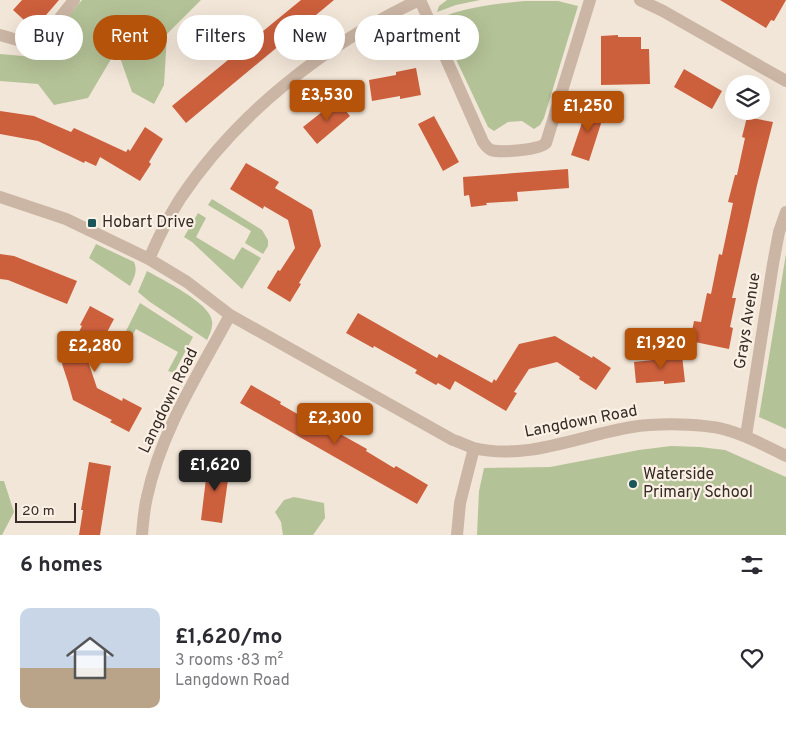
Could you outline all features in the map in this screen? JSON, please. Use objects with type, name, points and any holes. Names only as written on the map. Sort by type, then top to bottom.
[{"type":"street","points":[[0,36],[21,41],[36,41],[49,32],[74,0]]},
{"type":"street","points":[[148,259],[181,198],[219,149],[250,117],[292,79],[337,46],[378,21],[420,0],[483,142],[489,149],[501,151],[531,149],[543,146],[546,143],[590,0]]},
{"type":"street","points":[[640,0],[663,11],[786,81]]},
{"type":"street","name":"Langdown Road","points":[[0,197],[66,219],[148,259],[187,282],[230,315],[434,430],[474,448],[493,450],[530,449],[631,427],[654,425],[706,427],[728,430],[746,436],[786,456]]},
{"type":"street","name":"Grays Avenue","points":[[746,436],[773,264],[779,232],[786,212]]},
{"type":"street","name":"Langdown Road","points":[[142,535],[146,498],[158,457],[177,413],[230,315]]},
{"type":"street","points":[[457,535],[460,503],[474,448]]},
{"type":"green space","points":[[82,0],[201,0],[186,15],[177,15],[177,24],[167,34],[167,15],[93,15],[93,60],[110,60],[88,98],[54,105],[38,84],[0,81],[0,54],[15,55],[15,60],[83,60],[83,15],[69,15]]},
{"type":"green space","points":[[447,0],[480,0],[456,5],[437,12],[439,6]]},
{"type":"green space","points":[[525,1],[558,1],[578,6],[544,118],[540,125],[534,129],[522,121],[508,122],[494,131],[488,127],[456,60],[479,60],[479,15],[448,15],[491,5]]},
{"type":"green space","points":[[121,60],[165,60],[164,85],[154,104],[132,92]]},
{"type":"green space","points":[[212,199],[262,230],[268,240],[268,246],[263,254],[245,243],[251,231],[208,205]]},
{"type":"green space","points":[[198,213],[206,218],[196,237],[234,260],[242,247],[261,258],[242,289],[192,242],[184,237]]},
{"type":"green space","points":[[96,244],[134,262],[136,271],[130,286],[89,258]]},
{"type":"green space","points":[[786,254],[786,429],[759,417]]},
{"type":"green space","points":[[147,271],[185,293],[203,307],[212,321],[212,329],[207,340],[138,292]]},
{"type":"green space","points":[[140,303],[193,337],[174,373],[168,371],[178,352],[136,329],[125,348],[119,345]]},
{"type":"green space","name":"Waterside Primary School","points":[[671,446],[725,450],[786,477],[786,535],[477,535],[479,491],[484,468],[550,467],[639,450]]},
{"type":"green space","points":[[0,481],[4,481],[14,512],[2,535],[0,535]]},
{"type":"green space","points":[[294,497],[324,503],[325,518],[313,535],[283,535],[281,522],[275,512],[284,500]]},
{"type":"building","points":[[22,0],[59,0],[46,15],[19,15],[13,10]]},
{"type":"building","points":[[301,0],[334,0],[316,15],[283,15]]},
{"type":"building","points":[[720,0],[786,0],[774,21],[771,20],[766,28]]},
{"type":"building","points":[[274,22],[274,50],[264,58],[264,30]]},
{"type":"building","points":[[618,35],[618,37],[641,37],[641,49],[649,49],[650,84],[601,85],[601,36]]},
{"type":"building","points":[[228,60],[262,60],[186,123],[172,106]]},
{"type":"building","points":[[416,68],[421,95],[400,99],[400,96],[372,101],[369,80],[396,75],[396,72]]},
{"type":"building","points":[[684,69],[722,91],[712,109],[674,87]]},
{"type":"building","points":[[337,100],[350,116],[317,144],[303,127]]},
{"type":"building","points":[[588,105],[605,111],[589,161],[571,155]]},
{"type":"building","points":[[0,111],[34,116],[71,132],[74,128],[126,152],[128,149],[130,151],[145,127],[163,139],[140,181],[100,157],[96,166],[85,161],[84,163],[38,141],[0,134]]},
{"type":"building","points":[[434,116],[459,162],[443,171],[418,124]]},
{"type":"building","points":[[746,120],[773,122],[732,298],[736,298],[730,327],[733,328],[729,349],[690,341],[694,321],[701,322],[707,293],[711,294],[719,254],[722,255],[733,203],[728,202],[735,175],[737,175],[745,138],[742,137]]},
{"type":"building","points":[[246,163],[279,182],[275,188],[312,210],[321,246],[290,302],[267,288],[295,248],[288,220],[264,206],[263,209],[230,189]]},
{"type":"building","points":[[568,169],[569,188],[517,192],[518,201],[486,203],[487,205],[471,207],[469,195],[464,196],[463,177]]},
{"type":"building","points":[[0,254],[14,256],[77,281],[67,304],[8,280],[0,279]]},
{"type":"building","points":[[90,306],[114,319],[88,361],[97,388],[122,401],[123,398],[142,408],[129,432],[110,422],[112,420],[73,400],[62,364]]},
{"type":"building","points":[[358,313],[437,358],[439,354],[492,383],[494,379],[496,381],[519,344],[555,336],[611,368],[596,390],[557,362],[529,369],[514,392],[517,393],[506,411],[455,381],[450,390],[438,383],[436,385],[415,373],[417,370],[346,333]]},
{"type":"building","points":[[682,355],[685,382],[664,384],[664,381],[636,383],[634,362]]},
{"type":"building","points":[[251,385],[315,424],[317,421],[367,449],[366,451],[394,468],[396,466],[428,485],[417,504],[240,403]]},
{"type":"building","points":[[89,462],[111,466],[100,535],[79,535]]},
{"type":"building","points":[[208,462],[230,465],[222,523],[201,520]]},
{"type":"place","name":"Hobart Drive","points":[[92,223]]},
{"type":"place","name":"Waterside Primary School","points":[[633,484]]}]
